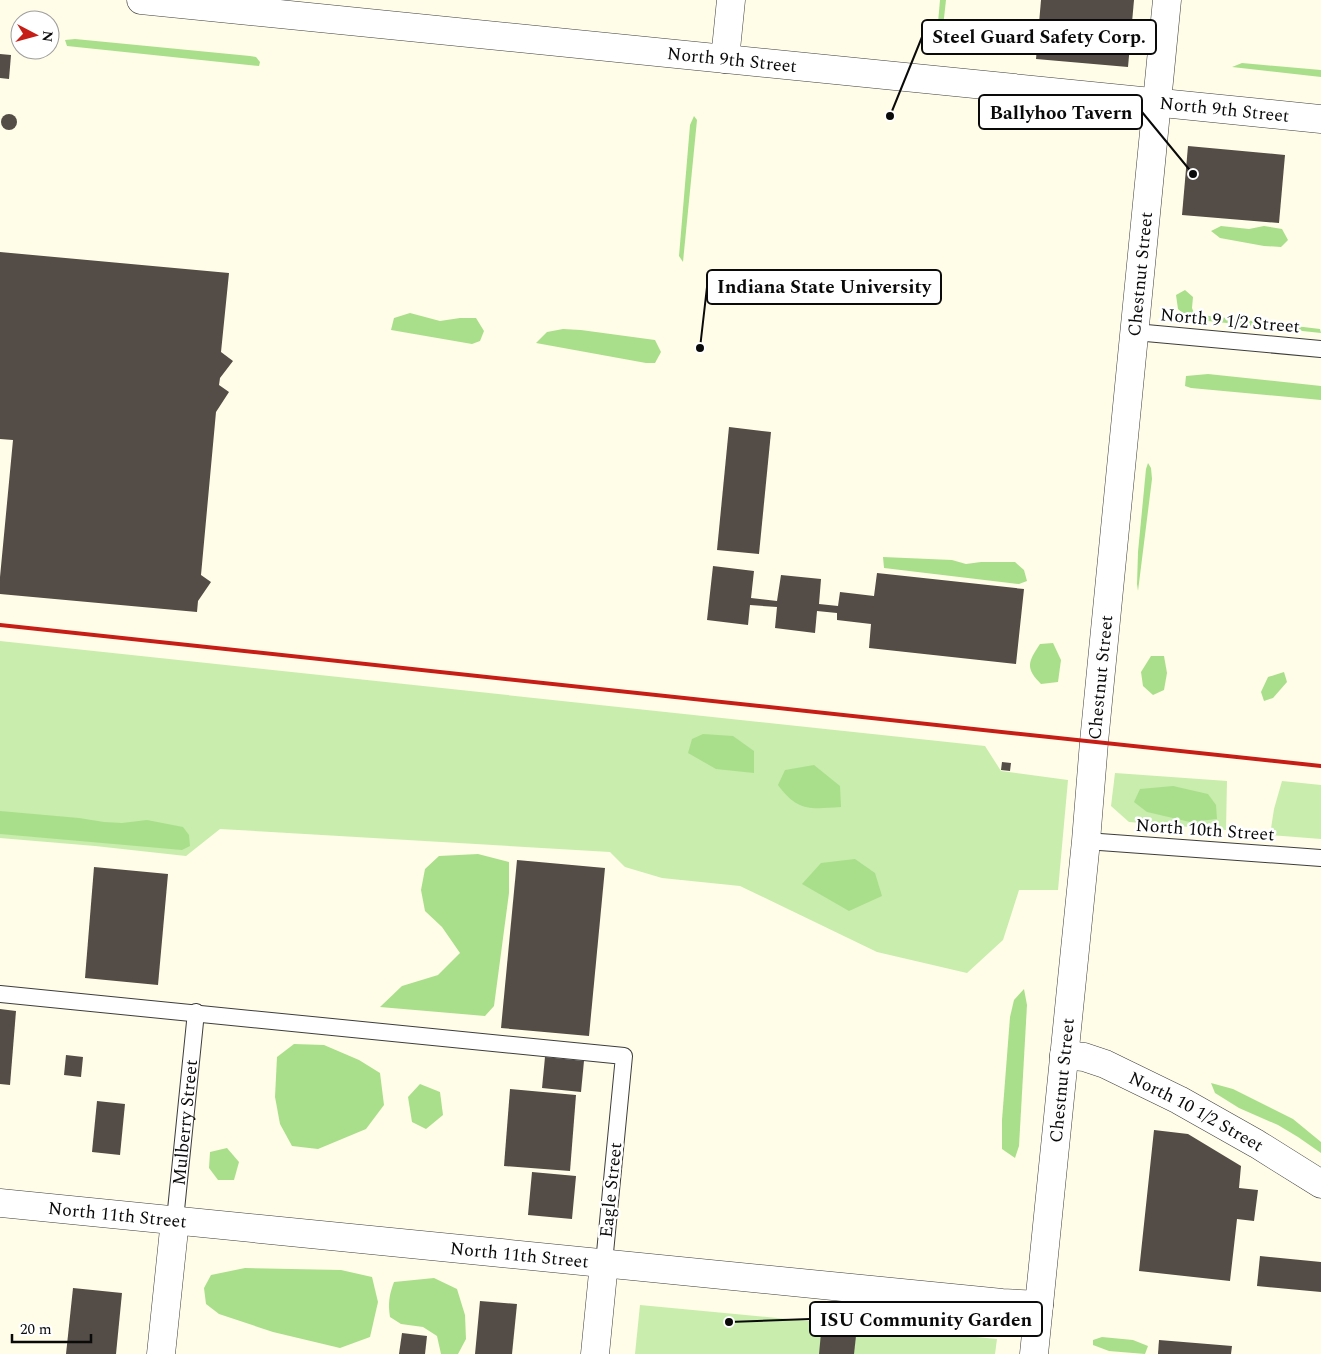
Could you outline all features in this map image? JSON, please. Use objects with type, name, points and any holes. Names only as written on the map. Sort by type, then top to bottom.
[{"type":"street","name":"North 9th Street","points":[[142,0],[1321,119]]},
{"type":"street","points":[[725,59],[731,0]]},
{"type":"street","name":"Chestnut Street","points":[[1034,1354],[1086,841],[1094,742],[1167,0]]},
{"type":"street","name":"North 10 1/2 Street","points":[[1064,1055],[1084,1057],[1105,1064],[1179,1100],[1257,1144],[1321,1184]]},
{"type":"street","name":"North 11th Street","points":[[0,1203],[1002,1303],[1039,1305]]},
{"type":"street","name":"Mulberry Street","points":[[161,1354],[175,1220]]},
{"type":"street","name":"Eagle Street","points":[[595,1354],[604,1262]]},
{"type":"lane","name":"North 9 1/2 Street","points":[[1135,332],[1321,349]]},
{"type":"lane","name":"North 10th Street","points":[[1086,841],[1321,858]]},
{"type":"lane","points":[[0,994],[196,1012]]},
{"type":"lane","name":"Eagle Street","points":[[196,1012],[624,1056],[604,1262]]},
{"type":"lane","name":"Mulberry Street","points":[[175,1220],[196,1012]]},
{"type":"green space","points":[[940,0],[946,0],[942,36],[937,34]]},
{"type":"green space","points":[[75,39],[250,56],[256,57],[260,62],[259,66],[67,46],[65,40]]},
{"type":"green space","points":[[1242,63],[1321,70],[1321,77],[1232,67]]},
{"type":"green space","points":[[694,116],[697,120],[683,262],[679,256],[690,125]]},
{"type":"green space","points":[[1221,226],[1249,229],[1264,226],[1282,229],[1288,240],[1281,247],[1220,238],[1211,231]]},
{"type":"green space","points":[[1185,290],[1193,297],[1192,308],[1194,313],[1320,329],[1321,333],[1189,319],[1178,309],[1176,295]]},
{"type":"green space","points":[[410,313],[440,321],[476,318],[484,331],[480,341],[472,344],[391,330],[394,318]]},
{"type":"green space","points":[[563,329],[655,340],[661,352],[655,363],[646,363],[536,343],[547,332]]},
{"type":"green space","points":[[1208,374],[1321,386],[1321,400],[1185,386],[1186,376]]},
{"type":"green space","points":[[1148,463],[1151,468],[1152,479],[1138,591],[1138,552]]},
{"type":"green space","points":[[883,557],[952,560],[966,564],[1015,562],[1024,570],[1027,581],[1019,584],[884,568]]},
{"type":"green space","points":[[0,641],[985,746],[1001,771],[1068,780],[1058,890],[1019,890],[1003,940],[967,973],[877,952],[740,886],[662,878],[625,867],[610,852],[220,829],[186,856],[0,838]]},
{"type":"green space","points":[[1053,643],[1061,660],[1058,682],[1041,684],[1032,674],[1030,669],[1031,660],[1040,644]]},
{"type":"green space","points":[[1151,656],[1164,656],[1167,673],[1164,690],[1153,695],[1143,686],[1141,672]]},
{"type":"green space","points":[[1284,672],[1287,682],[1273,698],[1264,701],[1261,692],[1268,677]]},
{"type":"green space","points":[[703,734],[733,736],[754,751],[754,773],[716,769],[688,753],[692,739]]},
{"type":"green space","points":[[814,765],[840,786],[841,807],[805,807],[792,800],[778,785],[785,770]]},
{"type":"green space","points":[[1115,773],[1227,781],[1226,830],[1129,822],[1111,806]]},
{"type":"green space","points":[[1282,781],[1321,785],[1321,839],[1270,835],[1274,809]]},
{"type":"green space","points":[[1173,786],[1208,794],[1216,805],[1217,819],[1190,822],[1147,812],[1134,802],[1140,789]]},
{"type":"green space","points":[[0,811],[104,822],[122,823],[147,820],[183,827],[189,835],[190,846],[182,850],[0,834]]},
{"type":"green space","points":[[478,854],[509,862],[509,893],[494,1006],[485,1016],[380,1007],[402,986],[438,975],[460,953],[442,927],[425,911],[421,890],[425,869],[439,856]]},
{"type":"green space","points":[[855,859],[875,873],[882,896],[849,911],[802,884],[821,863]]},
{"type":"green space","points":[[1024,989],[1027,1005],[1019,1146],[1015,1158],[1002,1149],[1002,1120],[1010,1017],[1014,1000]]},
{"type":"green space","points":[[294,1044],[324,1045],[359,1060],[380,1073],[384,1105],[366,1129],[318,1149],[292,1146],[280,1124],[275,1097],[277,1057]]},
{"type":"green space","points":[[1211,1083],[1233,1089],[1293,1119],[1321,1142],[1321,1153],[1278,1125],[1239,1108],[1215,1093]]},
{"type":"green space","points":[[420,1084],[440,1092],[443,1115],[426,1129],[412,1122],[408,1097]]},
{"type":"green space","points":[[227,1148],[239,1162],[234,1180],[218,1180],[209,1168],[210,1152]]},
{"type":"green space","points":[[245,1268],[341,1270],[372,1277],[378,1302],[370,1337],[340,1348],[273,1332],[219,1314],[206,1304],[204,1288],[211,1275]]},
{"type":"green space","points":[[434,1278],[457,1289],[465,1315],[466,1339],[458,1354],[441,1354],[437,1336],[423,1327],[401,1324],[390,1317],[389,1300],[394,1282]]},
{"type":"green space","points":[[640,1305],[997,1339],[995,1354],[635,1354]]},
{"type":"green space","points":[[1102,1337],[1133,1340],[1148,1346],[1145,1354],[1109,1351],[1093,1345],[1093,1340]]},
{"type":"building","points":[[1041,0],[1134,0],[1128,67],[1036,59]]},
{"type":"building","points":[[0,54],[10,55],[9,79],[0,78]]},
{"type":"building","points":[[6,114],[12,114],[17,119],[15,128],[6,130],[1,125],[1,119]]},
{"type":"building","points":[[1188,146],[1285,155],[1279,223],[1182,215]]},
{"type":"building","points":[[0,252],[229,273],[221,352],[233,361],[220,378],[219,385],[229,392],[216,412],[201,575],[211,582],[198,601],[197,612],[0,594],[13,440],[0,439]]},
{"type":"building","points":[[729,427],[771,432],[759,554],[717,550]]},
{"type":"building","points":[[713,566],[754,571],[751,598],[777,601],[781,575],[821,579],[819,604],[838,606],[840,592],[874,596],[877,573],[1024,589],[1016,664],[869,648],[871,624],[837,620],[837,613],[817,611],[815,633],[775,628],[777,607],[750,605],[748,625],[707,620]]},
{"type":"building","points":[[1002,762],[1011,763],[1010,771],[1001,770]]},
{"type":"building","points":[[517,860],[605,868],[589,1036],[501,1028]]},
{"type":"building","points":[[94,867],[168,874],[158,985],[85,978]]},
{"type":"building","points":[[0,1009],[16,1011],[10,1085],[0,1084]]},
{"type":"building","points":[[66,1055],[83,1057],[81,1077],[64,1075]]},
{"type":"building","points":[[545,1057],[584,1061],[581,1092],[542,1088]]},
{"type":"building","points":[[510,1089],[576,1095],[570,1171],[504,1166]]},
{"type":"building","points":[[97,1101],[125,1104],[120,1155],[92,1152]]},
{"type":"building","points":[[1154,1130],[1188,1134],[1241,1166],[1239,1188],[1258,1190],[1254,1221],[1237,1219],[1230,1281],[1139,1271]]},
{"type":"building","points":[[532,1172],[576,1176],[572,1219],[528,1215]]},
{"type":"building","points":[[1260,1256],[1321,1262],[1321,1292],[1257,1286]]},
{"type":"building","points":[[73,1288],[122,1293],[116,1354],[66,1354]]},
{"type":"building","points":[[480,1301],[517,1304],[512,1354],[475,1354]]},
{"type":"building","points":[[402,1333],[427,1336],[425,1354],[399,1354]]},
{"type":"building","points":[[821,1333],[856,1336],[854,1354],[819,1354]]},
{"type":"building","points":[[1159,1340],[1232,1346],[1231,1354],[1158,1354]]},
{"type":"railway","points":[[0,625],[1321,766]]},
{"type":"place","name":"Steel Guard Safety Corp.","points":[[890,116]]},
{"type":"place","name":"Ballyhoo Tavern","points":[[1193,174]]},
{"type":"place","name":"Indiana State University","points":[[700,348]]},
{"type":"place","name":"ISU Community Garden","points":[[729,1322]]}]
